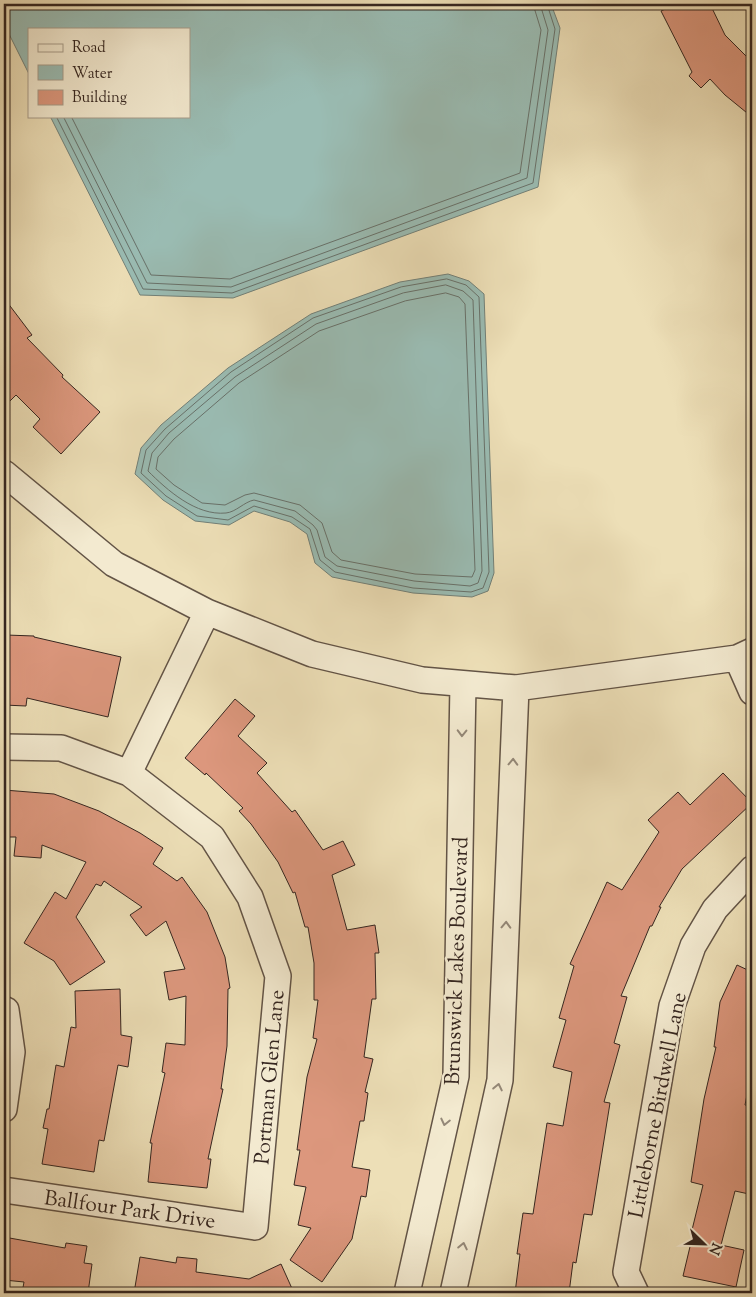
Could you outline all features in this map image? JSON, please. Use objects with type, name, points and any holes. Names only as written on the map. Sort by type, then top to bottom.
[{"type":"street","points":[[4,473],[114,564],[207,612],[312,654],[422,680],[516,688],[745,655],[752,692]]},
{"type":"street","points":[[129,773],[207,612]]},
{"type":"street","name":"Brunswick Lakes Boulevard","points":[[407,1293],[456,1076],[463,684]]},
{"type":"street","points":[[453,1293],[500,1080],[516,688]]},
{"type":"street","name":"Portman Glen Lane","points":[[4,747],[61,748],[129,773],[212,837],[250,897],[278,976],[255,1227]]},
{"type":"street","name":"Littleborne Birdwell Lane","points":[[631,1283],[672,1006],[692,946],[715,909],[752,869]]},
{"type":"street","points":[[4,1109],[12,1052],[6,1010]]},
{"type":"street","name":"Ballfour Park Drive","points":[[4,1190],[255,1227]]},
{"type":"water","points":[[4,4],[551,4],[560,28],[538,187],[233,298],[140,295],[51,118],[190,118],[190,28],[28,28],[28,72],[4,24]]},
{"type":"water","points":[[448,274],[469,281],[484,294],[494,573],[488,591],[472,597],[413,593],[332,577],[315,563],[307,534],[290,522],[254,511],[229,525],[195,521],[163,500],[135,474],[141,448],[161,425],[228,368],[311,314],[400,282]]},
{"type":"building","points":[[676,4],[710,4],[725,35],[752,62],[752,117],[725,95],[710,79],[701,88],[689,76],[692,72],[661,11]]},
{"type":"building","points":[[4,298],[32,335],[27,338],[63,375],[62,377],[100,412],[61,454],[33,427],[40,419],[16,395],[4,407]]},
{"type":"building","points":[[6,635],[34,636],[121,657],[108,717],[27,698],[26,706],[4,705]]},
{"type":"building","points":[[235,699],[255,716],[238,736],[267,763],[257,773],[292,812],[295,810],[323,850],[343,841],[355,865],[332,875],[347,930],[375,925],[379,953],[375,953],[376,999],[372,999],[364,1057],[373,1059],[365,1092],[368,1093],[364,1121],[360,1121],[352,1167],[370,1170],[366,1197],[361,1196],[352,1239],[322,1282],[290,1260],[311,1228],[298,1225],[306,1187],[294,1185],[300,1150],[297,1150],[307,1077],[317,1039],[313,1038],[318,1000],[314,1000],[314,963],[308,927],[305,927],[295,892],[293,893],[278,862],[251,824],[239,811],[243,808],[206,773],[205,775],[185,758]]},
{"type":"building","points":[[723,773],[752,803],[682,869],[659,907],[661,907],[652,926],[650,926],[621,996],[627,997],[614,1043],[620,1045],[604,1102],[610,1103],[592,1215],[584,1214],[576,1263],[573,1262],[569,1293],[515,1293],[520,1254],[517,1254],[523,1213],[533,1214],[547,1123],[563,1126],[572,1072],[553,1067],[566,1020],[559,1018],[574,966],[570,964],[607,882],[622,890],[659,832],[648,820],[678,792],[690,805]]},
{"type":"building","points":[[4,790],[54,794],[99,811],[140,833],[163,848],[153,864],[177,881],[182,877],[207,912],[225,957],[230,988],[228,989],[227,1046],[221,1089],[223,1089],[208,1159],[211,1159],[207,1188],[148,1182],[152,1143],[150,1143],[165,1073],[162,1072],[166,1043],[185,1045],[186,996],[169,1000],[164,972],[185,969],[166,921],[146,936],[130,915],[142,907],[104,881],[101,886],[96,884],[76,917],[105,962],[70,985],[54,961],[24,943],[55,892],[66,899],[86,862],[42,845],[41,858],[14,856],[16,837],[4,837]]},
{"type":"building","points":[[737,965],[752,972],[752,1069],[745,1105],[752,1106],[752,1180],[749,1194],[735,1191],[721,1245],[744,1250],[736,1287],[683,1276],[703,1185],[691,1182],[704,1099],[716,1047],[714,1047],[720,1002]]},
{"type":"building","points":[[120,989],[121,1035],[132,1037],[128,1067],[118,1065],[104,1141],[99,1140],[94,1172],[42,1164],[48,1129],[43,1128],[47,1109],[49,1109],[56,1065],[64,1067],[71,1027],[76,1028],[75,991]]},
{"type":"building","points":[[4,1237],[65,1248],[66,1243],[87,1246],[84,1263],[92,1264],[88,1293],[22,1293],[24,1282],[4,1280]]},
{"type":"building","points":[[140,1257],[176,1263],[177,1257],[197,1259],[196,1272],[249,1279],[281,1264],[294,1293],[134,1293]]}]
